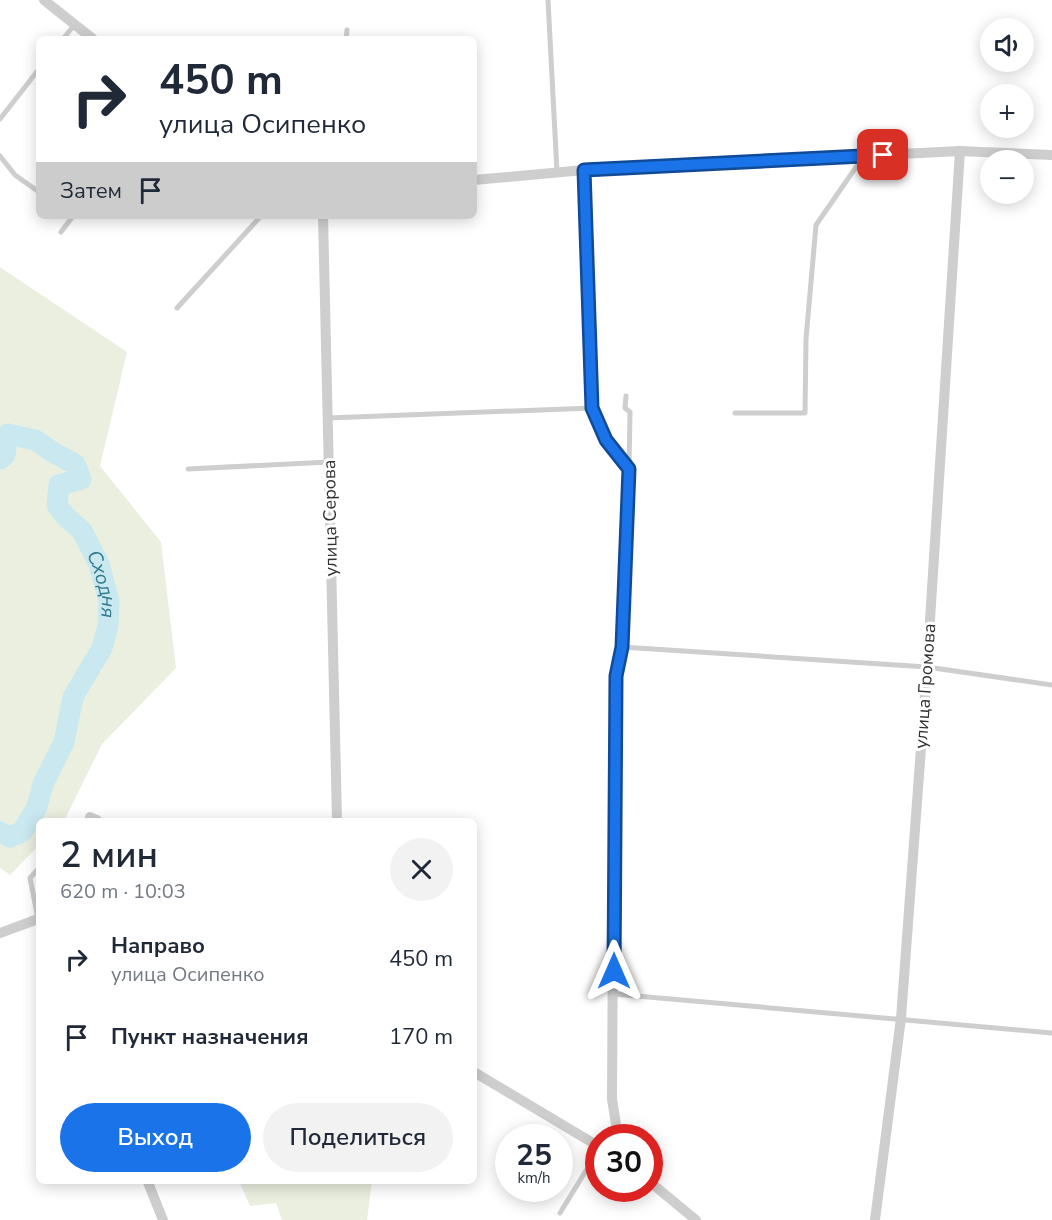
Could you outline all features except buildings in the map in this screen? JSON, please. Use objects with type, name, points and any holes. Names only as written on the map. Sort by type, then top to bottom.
[{"type":"street","points":[[44,0],[89,36]]},
{"type":"street","points":[[477,180],[584,170],[960,151],[1052,155]]},
{"type":"street","name":"улица Громова","points":[[875,1220],[901,1018],[927,667],[960,151]]},
{"type":"street","points":[[584,170],[592,408],[606,440],[629,469],[622,647],[616,676],[614,749],[612,1099],[616,1124]]},
{"type":"street","name":"улица Серова","points":[[323,219],[337,818]]},
{"type":"street","points":[[0,933],[36,921]]},
{"type":"street","points":[[477,1074],[585,1138]]},
{"type":"street","points":[[149,1184],[163,1220]]},
{"type":"street","points":[[663,1193],[696,1220]]},
{"type":"lane","points":[[548,0],[556,172]]},
{"type":"lane","points":[[65,36],[75,24]]},
{"type":"lane","points":[[346,36],[347,30]]},
{"type":"lane","points":[[0,119],[36,73]]},
{"type":"lane","points":[[0,156],[15,175],[36,190]]},
{"type":"lane","points":[[735,413],[805,413],[806,339],[816,225],[864,156]]},
{"type":"lane","points":[[61,232],[71,219]]},
{"type":"lane","points":[[177,308],[258,219]]},
{"type":"lane","points":[[626,396],[625,408],[630,412],[629,469]]},
{"type":"lane","points":[[328,418],[592,408]]},
{"type":"lane","points":[[188,469],[329,462]]},
{"type":"lane","points":[[622,647],[927,667],[1052,685]]},
{"type":"lane","points":[[36,871],[30,878],[36,910]]},
{"type":"lane","points":[[614,994],[1052,1033]]},
{"type":"lane","points":[[560,1213],[585,1172]]},
{"type":"green space","points":[[0,267],[127,352],[100,466],[161,542],[176,668],[102,744],[65,818],[36,818],[36,848],[10,875],[0,868]]},
{"type":"green space","points":[[240,1184],[372,1184],[367,1220],[282,1220],[276,1203],[250,1206]]},
{"type":"waterway","name":"Сходня","points":[[0,459],[5,455],[8,434],[35,440],[75,464],[81,479],[59,485],[57,505],[66,517],[82,531],[99,564],[109,601],[108,626],[102,648],[73,697],[64,742],[43,784],[37,807],[22,832],[10,837],[0,832]]},
{"type":"route","points":[[614,971],[616,676],[622,647],[629,469],[606,440],[592,408],[584,170],[883,155]]}]
